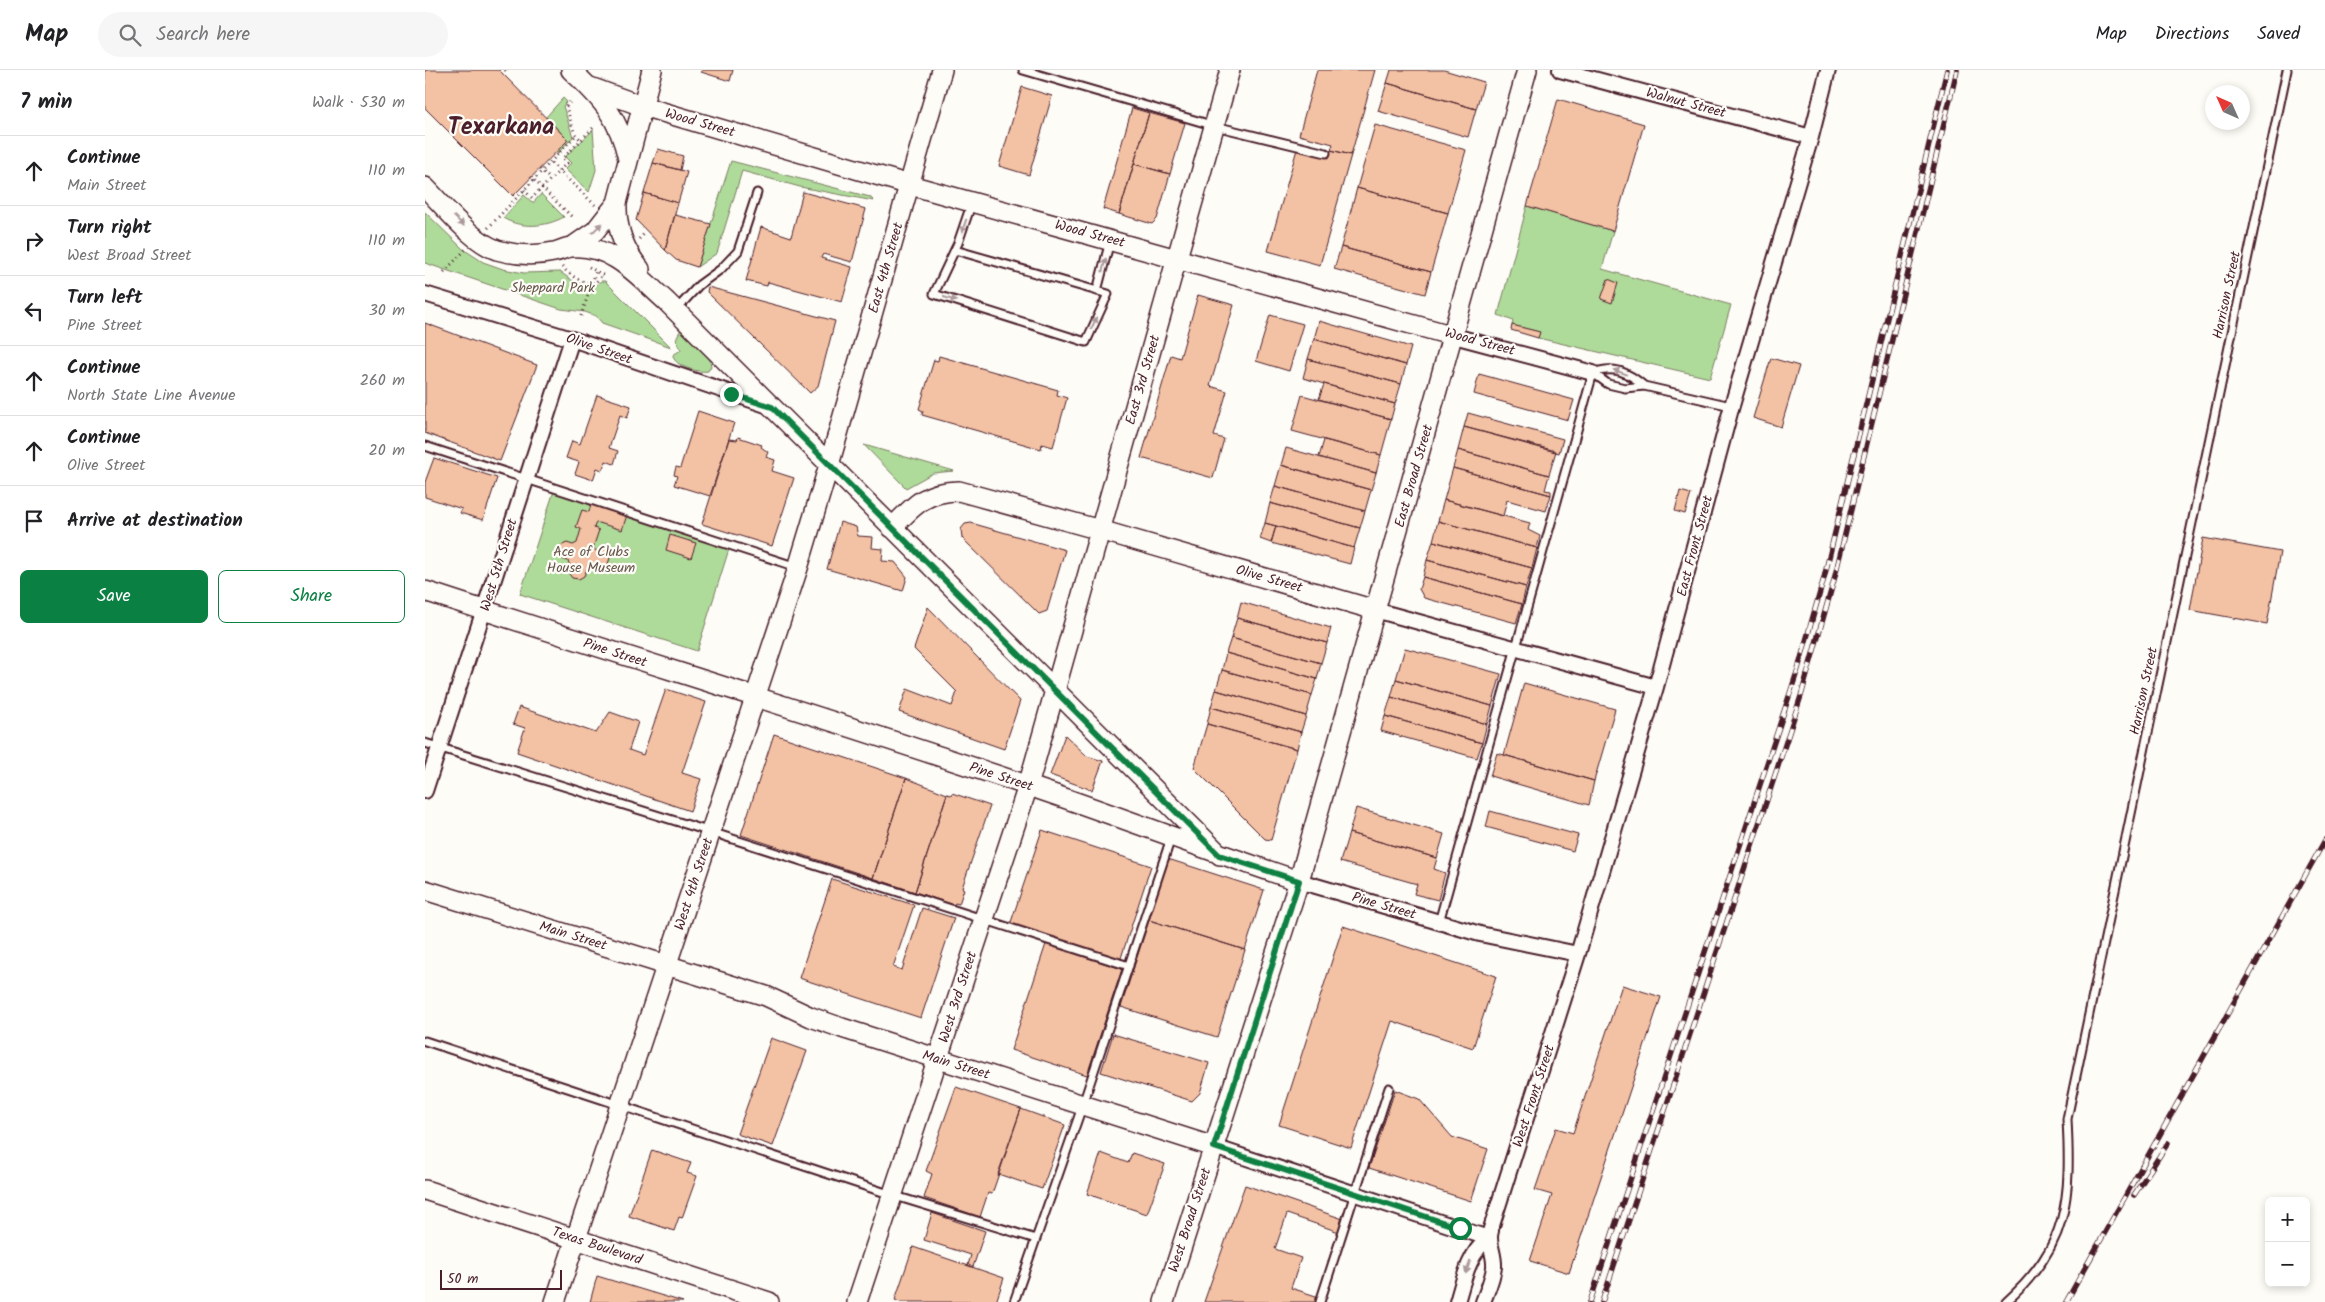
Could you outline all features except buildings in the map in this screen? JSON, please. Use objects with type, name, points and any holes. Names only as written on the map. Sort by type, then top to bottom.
[{"type":"street","points":[[571,70],[590,88],[611,113],[620,129],[628,160]]},
{"type":"street","points":[[652,70],[617,203],[618,223],[627,251],[671,306]]},
{"type":"street","name":"East 4th Street","points":[[829,465],[942,70]]},
{"type":"street","name":"East 3rd Street","points":[[1055,691],[1230,70]]},
{"type":"street","name":"East Broad Street","points":[[1299,881],[1454,336],[1527,70]]},
{"type":"street","name":"Walnut Street","points":[[1560,70],[1811,137]]},
{"type":"street","name":"East Front Street","points":[[1578,954],[1656,687],[1731,406],[1811,137],[1828,70]]},
{"type":"street","name":"Wood Street","points":[[590,88],[642,106],[910,185],[1454,336],[1593,372]]},
{"type":"street","points":[[425,187],[477,239],[496,249],[540,255],[571,247],[595,231],[608,217],[617,203]]},
{"type":"street","points":[[571,247],[590,249],[612,255],[671,306],[1219,855]]},
{"type":"street","name":"Olive Street","points":[[425,294],[572,339],[772,407]]},
{"type":"street","name":"West 5th Street","points":[[425,791],[572,339]]},
{"type":"street","name":"West 4th Street","points":[[555,1302],[668,966],[798,568],[829,465]]},
{"type":"street","name":"Olive Street","points":[[892,528],[926,497],[942,491],[959,492],[1100,530],[1375,610],[1656,687]]},
{"type":"street","name":"Pine Street","points":[[425,591],[1028,786],[1172,835],[1219,855],[1299,881],[1480,934],[1578,954]]},
{"type":"street","name":"West 3rd Street","points":[[857,1302],[1028,786],[1055,691]]},
{"type":"street","name":"West Broad Street","points":[[1164,1302],[1299,881]]},
{"type":"street","name":"Main Street","points":[[425,890],[766,996],[811,1017],[937,1059],[1083,1104],[1489,1238]]},
{"type":"street","name":"West Front Street","points":[[1457,1302],[1471,1258],[1480,1245],[1489,1238],[1578,954]]},
{"type":"street","name":"Texas Boulevard","points":[[425,1190],[769,1302]]},
{"type":"street","name":"West Front Street","points":[[1483,1302],[1494,1267],[1493,1250],[1489,1238]]},
{"type":"lane","points":[[1023,70],[1215,126],[1326,153]]},
{"type":"lane","name":"Harrison Street","points":[[2006,1302],[2027,1281],[2043,1260],[2055,1240],[2065,1213],[2069,1169],[2067,1119],[2287,70]]},
{"type":"lane","points":[[671,306],[721,269],[738,251],[757,193]]},
{"type":"lane","points":[[955,250],[1108,294],[1086,342],[934,294],[955,250],[972,202]]},
{"type":"lane","points":[[1097,291],[1110,240]]},
{"type":"lane","points":[[1593,372],[1614,369],[1631,376],[1644,386]]},
{"type":"lane","points":[[1593,372],[1608,384],[1625,388],[1644,386],[1731,406]]},
{"type":"lane","points":[[1439,922],[1593,372]]},
{"type":"lane","points":[[425,446],[798,568]]},
{"type":"lane","points":[[425,743],[711,832],[1129,966]]},
{"type":"lane","points":[[1014,1302],[1083,1104],[1172,835]]},
{"type":"lane","points":[[425,1041],[891,1196],[1036,1239]]},
{"type":"lane","points":[[1320,1302],[1389,1088]]},
{"type":"path","points":[[505,70],[507,72],[509,70]]},
{"type":"path","points":[[570,102],[565,107],[576,135],[581,140]]},
{"type":"path","points":[[524,190],[532,198],[567,163],[562,159],[594,127]]},
{"type":"path","points":[[497,218],[576,135]]},
{"type":"path","points":[[549,162],[589,200]]},
{"type":"path","points":[[541,170],[551,179]]},
{"type":"path","points":[[533,179],[572,217]]},
{"type":"path","points":[[444,272],[472,243]]},
{"type":"path","points":[[562,266],[577,279],[592,283],[604,276],[583,265]]},
{"type":"path","points":[[581,316],[597,271]]},
{"type":"green space","points":[[563,98],[567,102],[563,106],[573,137],[558,153],[556,151],[568,140],[546,117]]},
{"type":"green space","points":[[593,130],[596,170],[589,192],[565,169],[571,163],[565,157]]},
{"type":"green space","points":[[731,161],[870,197],[874,201],[800,187],[742,171],[717,253],[697,267]]},
{"type":"green space","points":[[541,194],[564,217],[542,225],[518,224],[503,218],[524,195],[533,203]]},
{"type":"green space","points":[[1527,206],[1613,231],[1602,269],[1731,305],[1710,378],[1538,338],[1539,332],[1512,325],[1513,321],[1498,315]]},
{"type":"green space","name":"Sheppard Park","points":[[425,212],[463,249],[483,262],[503,269],[524,273],[560,272],[576,283],[594,287],[601,281],[605,281],[671,347],[602,323],[596,316],[585,312],[561,309],[425,263]]},
{"type":"green space","points":[[681,329],[709,356],[711,366],[708,371],[687,368],[674,359],[673,355],[681,350],[676,339]]},
{"type":"green space","points":[[864,445],[954,471],[933,473],[906,488]]},
{"type":"green space","name":"Ace of Clubs House Museum","points":[[554,491],[729,549],[697,651],[520,594]]},
{"type":"railway","points":[[1590,1302],[1798,669],[1824,578],[1947,70]]},
{"type":"railway","points":[[1602,1302],[1801,696],[1834,580],[1957,70]]},
{"type":"railway","points":[[2066,1302],[2325,840]]},
{"type":"railway","points":[[2134,1195],[2168,1143]]},
{"type":"district","name":"Texarkana","points":[[501,127]]},
{"type":"route","points":[[731,394],[772,407],[1219,855],[1299,881],[1214,1147],[1460,1228]]}]
